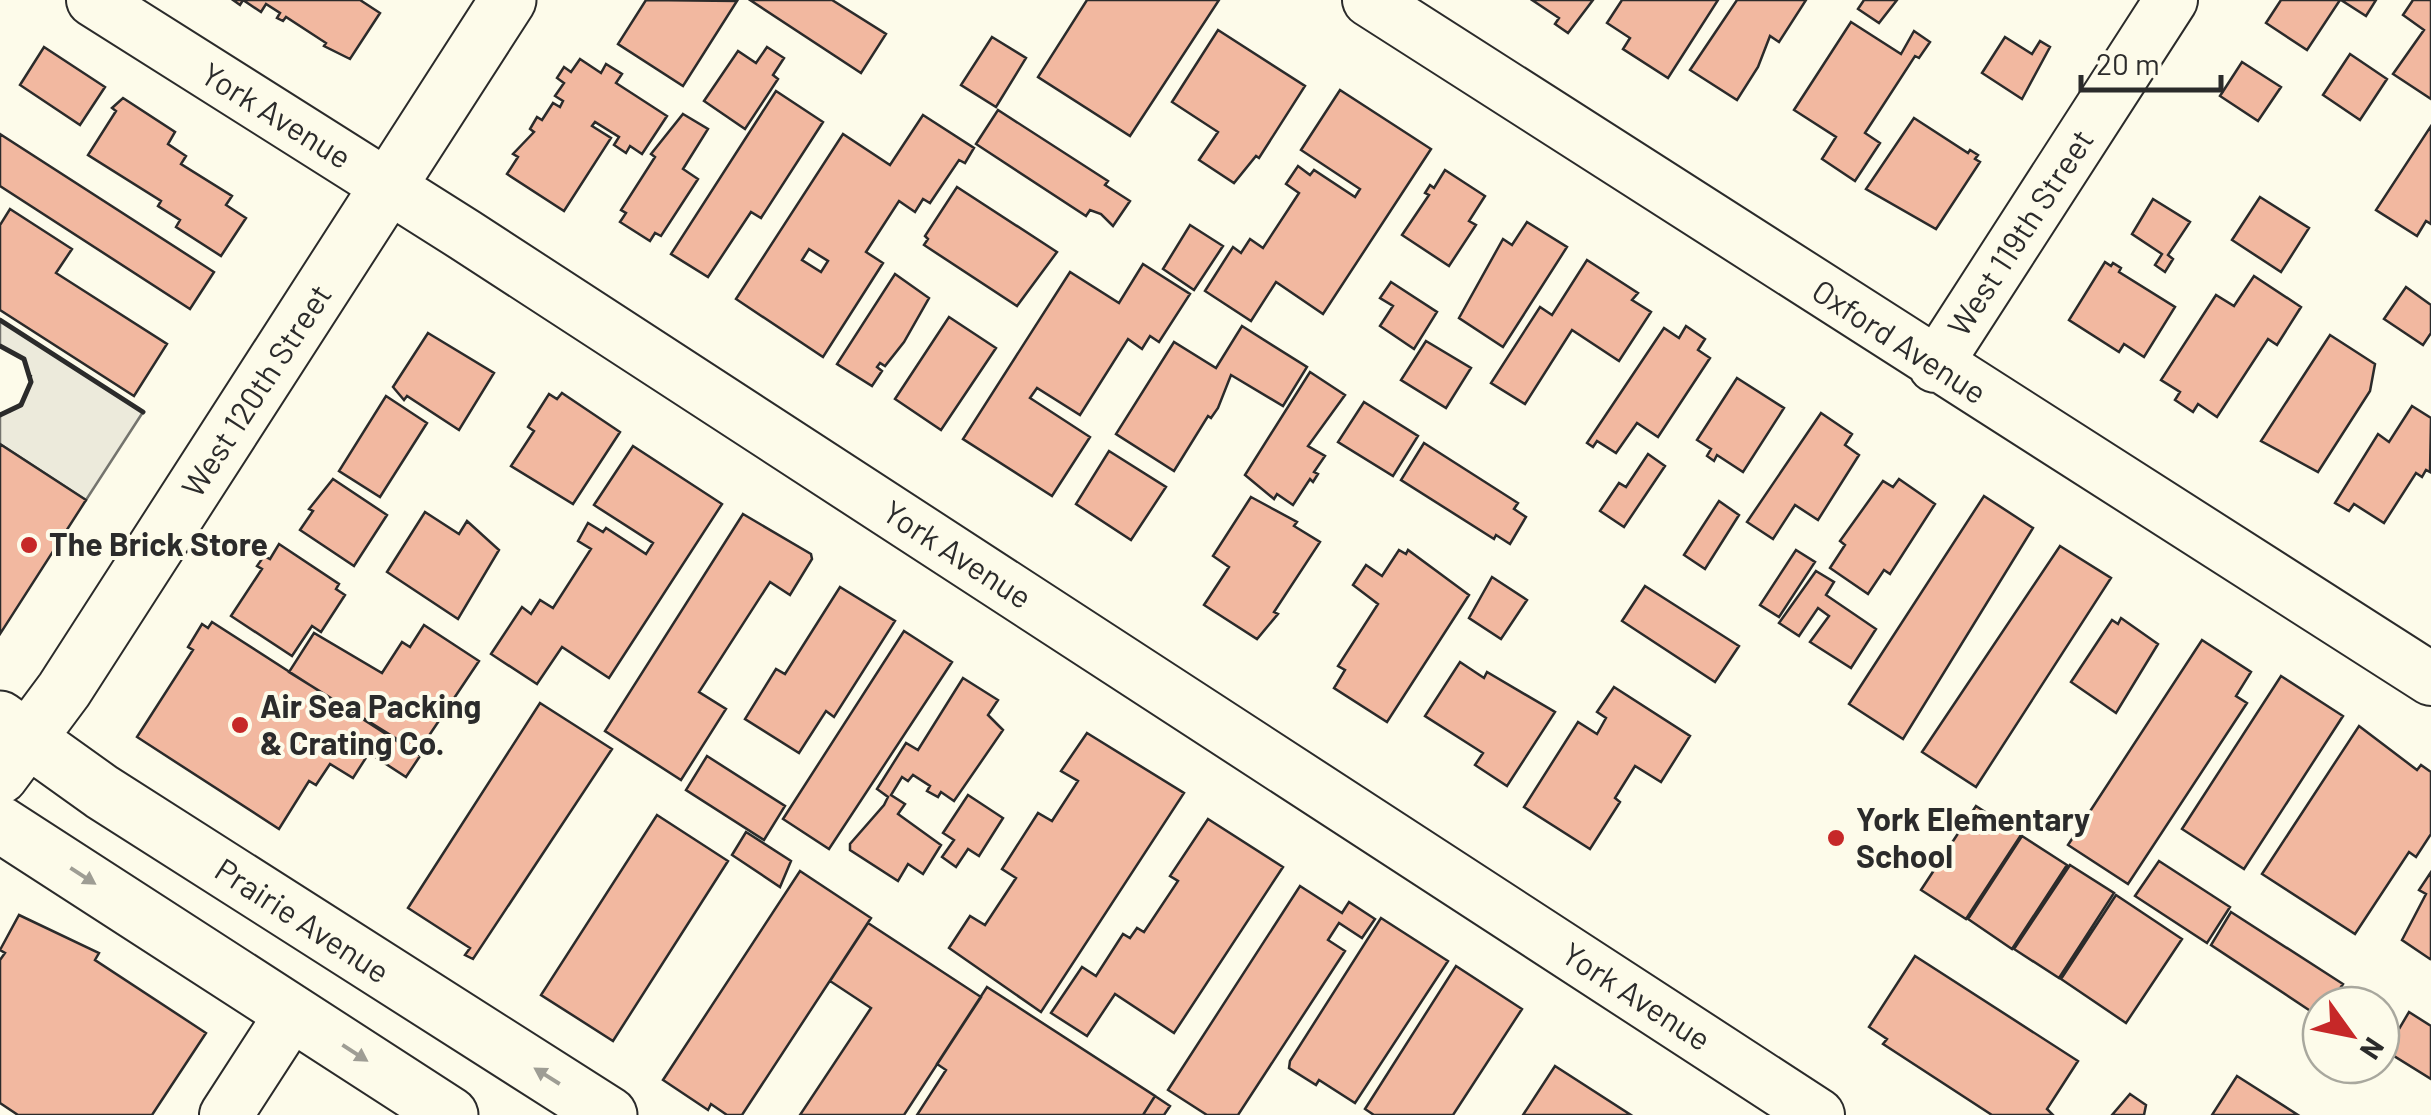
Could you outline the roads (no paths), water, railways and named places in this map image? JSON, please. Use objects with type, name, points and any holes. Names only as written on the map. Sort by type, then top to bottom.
[{"type":"main road","name":"West 120th Street","points":[[9,744],[64,690],[508,0]]},
{"type":"main road","name":"Prairie Avenue","points":[[9,744],[146,821],[609,1115]]},
{"type":"main road","points":[[0,824],[450,1115]]},
{"type":"street","name":"York Avenue","points":[[93,0],[389,187],[1818,1115]]},
{"type":"street","name":"Oxford Avenue","points":[[1369,0],[2431,680]]},
{"type":"street","name":"West 119th Street","points":[[1936,366],[2171,0]]},
{"type":"street","points":[[226,1115],[292,1013]]},
{"type":"place","name":"The Brick Store","points":[[29,545]]},
{"type":"place","name":"Air Sea Packing & Crating Co.","points":[[240,725]]},
{"type":"place","name":"York Elementary School","points":[[1836,838]]}]
